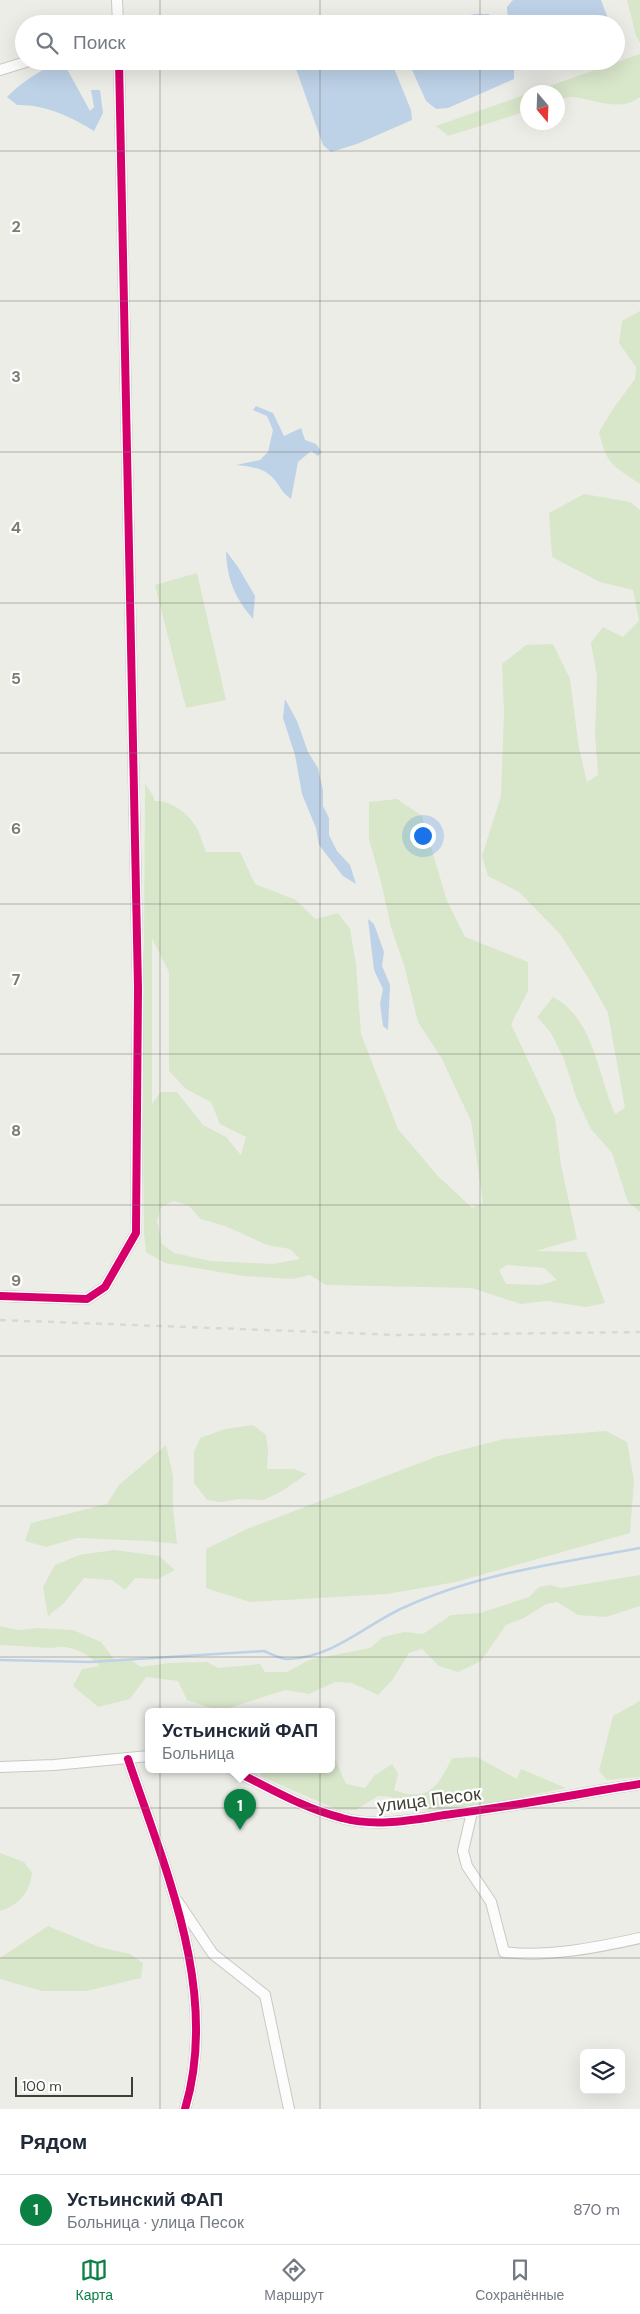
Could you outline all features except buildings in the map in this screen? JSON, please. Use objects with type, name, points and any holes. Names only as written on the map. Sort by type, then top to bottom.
[{"type":"street","points":[[117,0],[118,15]]},
{"type":"street","points":[[0,70],[15,65]]},
{"type":"street","points":[[0,1296],[87,1300],[105,1287],[136,1234],[137,959],[119,70]]},
{"type":"street","points":[[0,1767],[145,1757]]},
{"type":"street","points":[[128,1759],[174,1895],[192,1976],[197,2024],[192,2086],[185,2109]]},
{"type":"street","name":"улица Песок","points":[[239,1773],[298,1804],[343,1819],[366,1822],[397,1822],[472,1812],[640,1784]]},
{"type":"street","name":"улица Песок","points":[[472,1812],[463,1851],[467,1866],[491,1902],[504,1952],[518,1954],[599,1948],[640,1938]]},
{"type":"street","points":[[174,1895],[213,1954],[265,1995],[289,2109]]},
{"type":"green space","points":[[627,0],[640,0],[640,43],[636,36]]},
{"type":"green space","points":[[640,54],[640,97],[624,104],[615,105],[581,98],[565,98],[565,85],[553,85],[595,70],[625,70],[625,59]]},
{"type":"green space","points":[[520,96],[520,113],[448,136],[436,126]]},
{"type":"green space","points":[[640,311],[640,484],[612,464],[605,452],[599,432],[635,379],[636,367],[619,343],[622,321]]},
{"type":"green space","points":[[584,494],[630,502],[640,510],[640,1212],[628,1202],[612,1153],[591,1129],[576,1097],[564,1059],[551,1033],[537,1017],[553,997],[567,1006],[578,1019],[593,1049],[615,1114],[625,1108],[608,1013],[560,934],[519,892],[488,876],[482,856],[501,796],[504,712],[502,664],[526,645],[553,644],[570,679],[579,748],[587,782],[598,775],[595,735],[597,676],[591,643],[603,627],[623,637],[639,621],[633,590],[600,582],[552,557],[549,513]]},
{"type":"green space","points":[[197,573],[226,700],[186,708],[155,585]]},
{"type":"green space","points":[[145,784],[154,797],[154,801],[167,803],[179,809],[195,824],[206,852],[240,852],[255,884],[296,900],[315,919],[338,913],[350,929],[356,964],[361,1034],[398,1129],[437,1175],[472,1208],[483,1203],[471,1121],[442,1059],[418,1022],[404,965],[391,927],[369,839],[369,802],[397,799],[422,816],[447,901],[465,937],[528,962],[528,991],[511,1024],[555,1118],[561,1165],[577,1239],[536,1251],[586,1252],[605,1303],[586,1307],[547,1301],[521,1304],[472,1288],[326,1285],[310,1275],[293,1279],[244,1276],[165,1263],[146,1252],[144,1232]],"holes":[[[152,938],[169,972],[169,1071],[186,1089],[211,1102],[220,1124],[246,1137],[241,1155],[226,1137],[203,1125],[177,1092],[161,1092],[152,1104]],[[174,1201],[189,1206],[201,1219],[225,1226],[267,1245],[290,1249],[300,1259],[273,1264],[211,1261],[174,1253],[162,1244],[157,1221],[161,1207]],[[507,1265],[544,1268],[557,1280],[541,1285],[506,1284],[499,1270]]]},
{"type":"green space","points":[[253,1425],[266,1435],[268,1450],[267,1469],[294,1469],[307,1474],[282,1491],[264,1500],[239,1499],[221,1502],[207,1500],[194,1483],[194,1452],[200,1438],[225,1429]]},
{"type":"green space","points":[[606,1431],[627,1442],[634,1480],[630,1533],[456,1582],[387,1594],[250,1602],[206,1588],[206,1549],[247,1529],[438,1456],[504,1439]]},
{"type":"green space","points":[[166,1445],[173,1476],[173,1507],[177,1544],[77,1538],[46,1547],[25,1541],[31,1523],[107,1504],[119,1485]]},
{"type":"green space","points":[[114,1550],[159,1556],[175,1570],[158,1579],[135,1578],[125,1590],[112,1580],[84,1578],[64,1603],[48,1616],[43,1587],[55,1565],[79,1555]]},
{"type":"green space","points":[[640,1575],[640,1606],[606,1617],[578,1615],[557,1602],[546,1604],[524,1618],[506,1625],[481,1661],[458,1672],[439,1666],[422,1649],[409,1653],[393,1679],[378,1695],[352,1683],[335,1682],[309,1694],[285,1690],[229,1708],[211,1708],[187,1700],[178,1681],[146,1677],[130,1699],[98,1707],[73,1686],[82,1669],[100,1666],[85,1654],[66,1647],[0,1645],[0,1626],[18,1630],[38,1628],[73,1630],[101,1642],[114,1659],[129,1659],[141,1667],[169,1663],[207,1662],[218,1668],[260,1664],[265,1672],[287,1672],[309,1660],[370,1648],[383,1637],[404,1632],[423,1634],[451,1615],[480,1613],[529,1597],[539,1587],[550,1585],[561,1588]]},
{"type":"green space","points":[[640,1701],[640,1777],[607,1780],[599,1771],[613,1716]]},
{"type":"green space","points":[[477,1757],[517,1779],[521,1769],[566,1788],[499,1802],[439,1811],[406,1809],[391,1797],[378,1796],[356,1810],[338,1810],[260,1776],[261,1773],[335,1773],[335,1759],[346,1784],[365,1788],[375,1775],[392,1764],[398,1774],[394,1790],[415,1795],[430,1790],[436,1784],[452,1758]]},
{"type":"green space","points":[[0,1853],[24,1862],[32,1873],[29,1886],[22,1897],[13,1905],[0,1911]]},
{"type":"green space","points":[[48,1926],[99,1947],[130,1954],[143,1963],[141,1978],[86,1991],[42,1991],[0,1979],[0,1958]]},
{"type":"water","points":[[513,0],[601,0],[607,15],[507,15],[507,7]]},
{"type":"water","points":[[489,14],[490,15],[470,15]]},
{"type":"water","points":[[43,70],[68,70],[90,111],[94,107],[91,90],[100,90],[103,113],[94,131],[57,112],[27,105],[17,105],[7,97]]},
{"type":"water","points":[[296,70],[395,70],[411,110],[412,120],[357,144],[331,152],[323,145]]},
{"type":"water","points":[[412,70],[514,70],[514,79],[448,108],[436,109],[426,101]]},
{"type":"water","points":[[256,406],[273,413],[284,436],[301,428],[305,440],[316,444],[322,452],[318,456],[311,451],[298,462],[291,499],[284,493],[278,483],[265,472],[251,467],[236,465],[260,460],[268,452],[273,430],[267,416],[253,410]]},
{"type":"water","points":[[226,551],[255,596],[253,619],[241,604],[233,588],[228,571]]},
{"type":"water","points":[[285,699],[297,721],[308,752],[318,768],[323,790],[323,806],[329,818],[329,835],[337,851],[350,865],[356,884],[343,876],[319,845],[316,828],[302,794],[295,755],[283,718]]},
{"type":"water","points":[[368,919],[374,924],[384,952],[382,966],[390,985],[388,1030],[383,1026],[380,1004],[383,989],[374,970]]},
{"type":"waterway","points":[[0,1660],[90,1662],[264,1651],[276,1657],[286,1659],[306,1657],[336,1646],[391,1614],[433,1595],[521,1570],[640,1548]]},
{"type":"railway","points":[[0,1320],[398,1335],[640,1332]]},
{"type":"cycle path","points":[[0,1296],[87,1299],[105,1287],[136,1233],[138,988],[119,70]]},
{"type":"cycle path","points":[[128,1759],[172,1887],[184,1931],[192,1976],[196,2020],[194,2065],[185,2109]]},
{"type":"cycle path","points":[[239,1773],[313,1809],[342,1818],[369,1822],[411,1820],[640,1784]]},
{"type":"place","name":"Устьинский ФАП","points":[[240,1830]]}]
